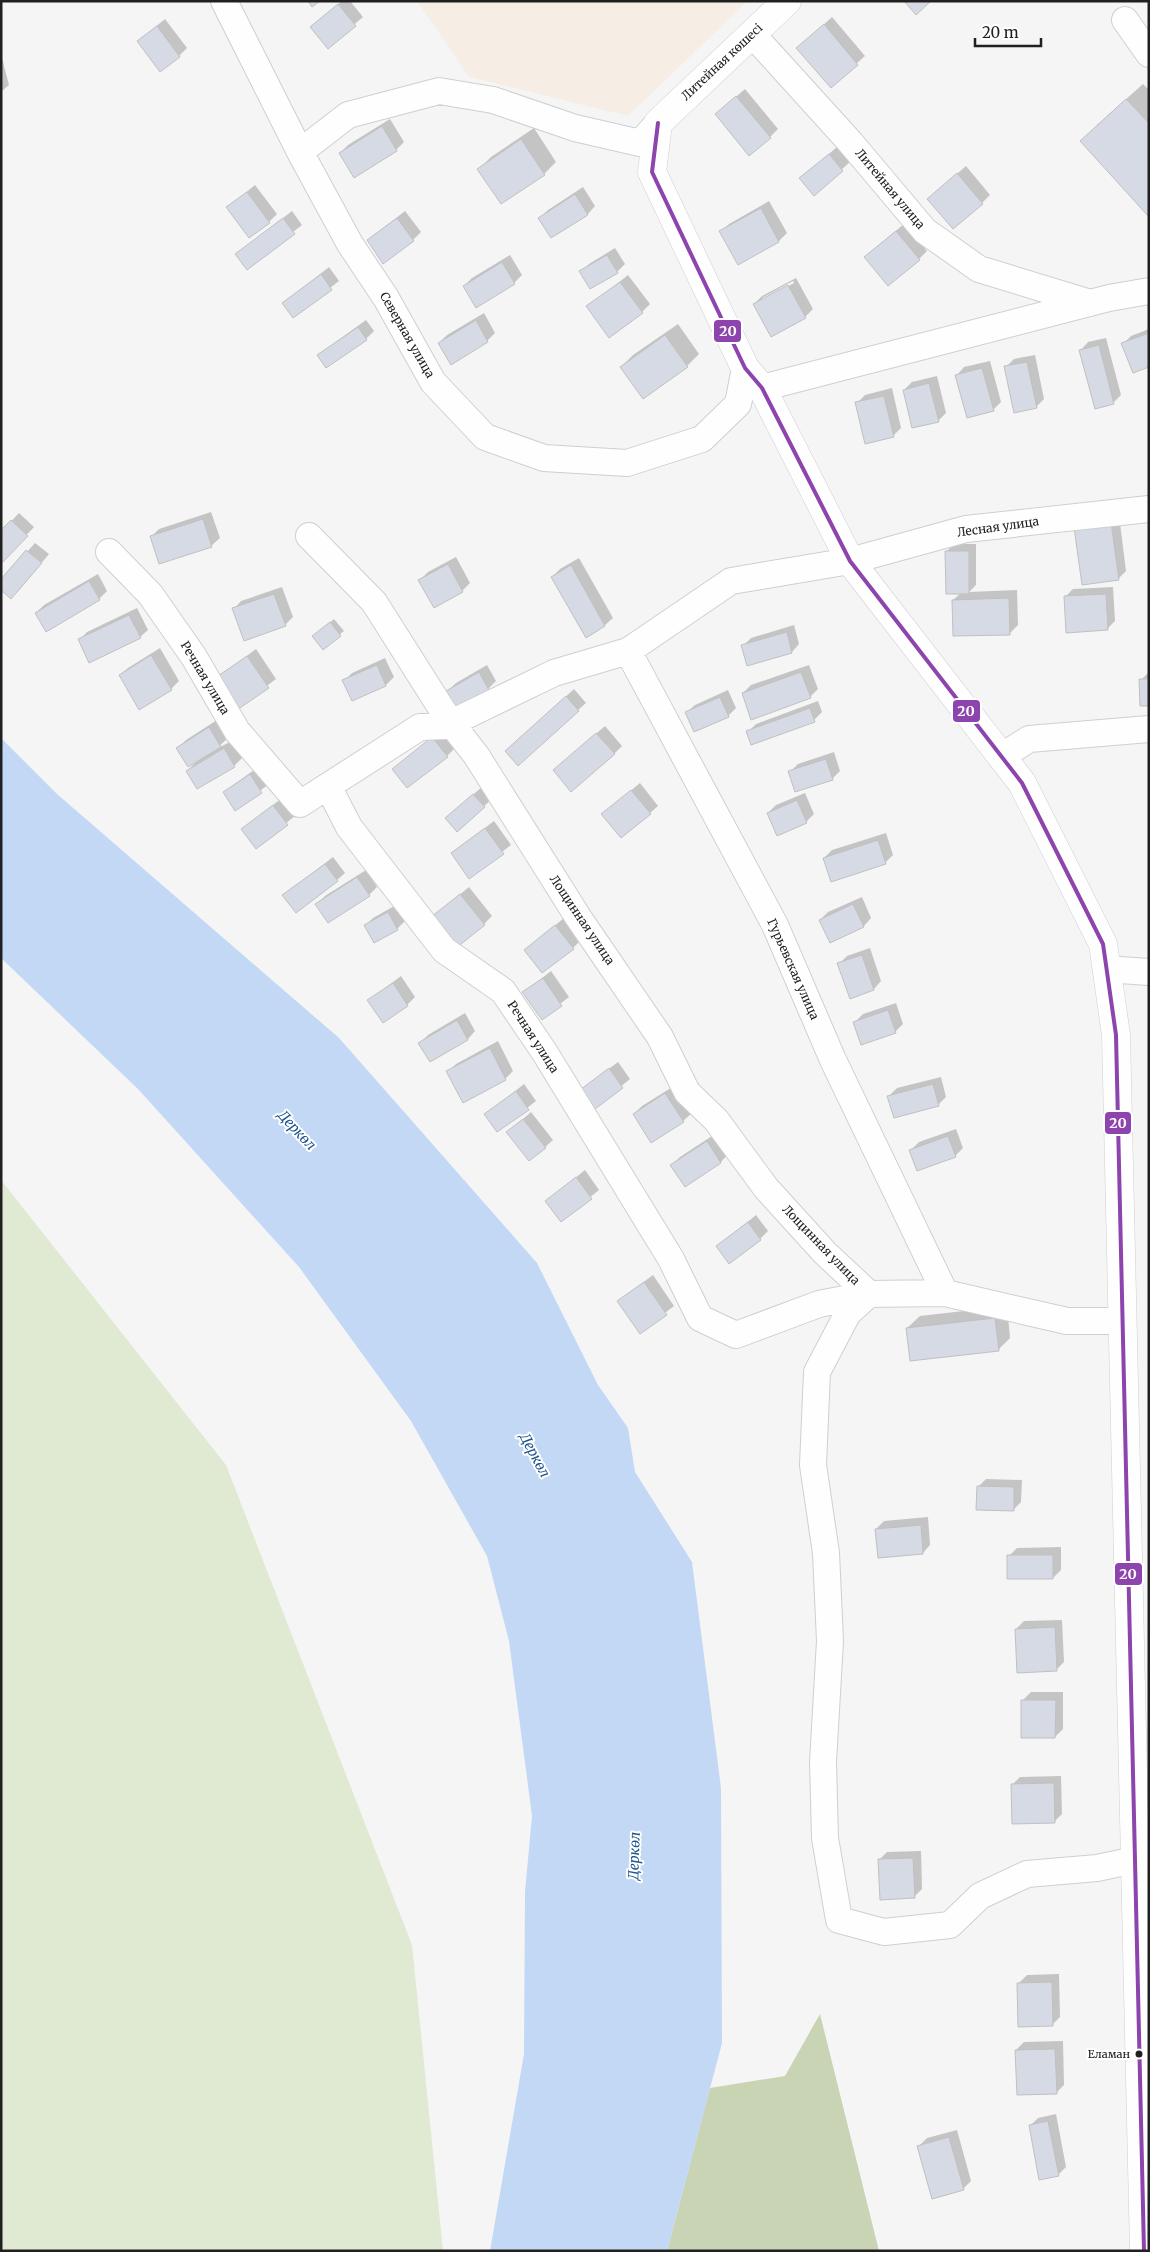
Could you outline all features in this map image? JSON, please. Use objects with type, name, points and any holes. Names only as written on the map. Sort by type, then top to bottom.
[{"type":"street","name":"Северная улица","points":[[224,1],[300,152],[350,244],[386,298],[433,382],[485,437],[544,458],[627,463],[702,439],[738,404],[745,368]]},
{"type":"street","name":"Литейная көшесі","points":[[658,123],[787,1]]},
{"type":"street","points":[[1125,20],[1149,54]]},
{"type":"street","name":"Литейная улица","points":[[752,34],[850,142],[926,231],[979,270],[1090,303]]},
{"type":"street","points":[[300,152],[348,115],[439,91],[493,100],[575,128],[640,143],[658,123]]},
{"type":"street","points":[[658,123],[652,172],[745,368],[762,388],[850,561],[1022,783],[1103,944],[1116,1034],[1123,1321],[1142,1858],[1144,2251]]},
{"type":"street","name":"Литейная улица","points":[[762,388],[1090,303],[1149,291]]},
{"type":"street","name":"Лесная улица","points":[[300,804],[420,727],[445,726],[554,674],[628,651],[731,581],[850,561],[966,529],[1149,509]]},
{"type":"street","name":"Лощинная улица","points":[[309,536],[374,602],[450,722],[476,755],[578,917],[660,1037],[687,1092],[716,1120],[773,1195],[825,1253],[868,1294]]},
{"type":"street","name":"Речная улица","points":[[109,552],[150,594],[194,657],[237,732],[300,804]]},
{"type":"street","name":"Гурьевская улица","points":[[628,651],[775,925],[833,1060],[945,1293]]},
{"type":"street","points":[[1002,757],[1029,739],[1149,730]]},
{"type":"street","name":"Речная улица","points":[[328,786],[349,827],[444,950],[502,991],[545,1053],[671,1259],[700,1318],[736,1335],[819,1304],[868,1294]]},
{"type":"street","points":[[1106,968],[1149,972]]},
{"type":"street","points":[[1123,1321],[1067,1321],[945,1293],[868,1294],[848,1314],[817,1372],[813,1465],[826,1553],[830,1641],[823,1762],[824,1838],[840,1920],[884,1932],[950,1925],[980,1896],[1027,1874],[1097,1868],[1142,1858]]},
{"type":"shaded area","points":[[417,1],[748,1],[628,116],[469,77]]},
{"type":"green space","points":[[1,1180],[226,1465],[412,1945],[443,2251],[1,2251]]},
{"type":"green space","points":[[820,2014],[879,2251],[667,2251],[710,2088],[785,2076]]},
{"type":"water","name":"Деркөл","points":[[1,738],[57,794],[339,1038],[537,1263],[598,1385],[628,1428],[635,1472],[692,1562],[721,1788],[722,2043],[667,2251],[490,2251],[524,2054],[525,1892],[532,1816],[509,1641],[487,1556],[411,1421],[299,1267],[138,1089],[1,958]]},
{"type":"building","points":[[308,1],[320,1],[312,7]]},
{"type":"building","points":[[904,1],[931,1],[916,15]]},
{"type":"building","points":[[338,4],[356,26],[328,49],[310,27]]},
{"type":"building","points":[[824,24],[858,65],[831,88],[796,48]]},
{"type":"building","points":[[157,26],[180,57],[160,72],[137,41]]},
{"type":"building","points":[[736,96],[771,138],[749,156],[715,114]]},
{"type":"building","points":[[1126,99],[1149,123],[1149,217],[1080,141]]},
{"type":"building","points":[[382,126],[397,151],[354,178],[339,153]]},
{"type":"building","points":[[521,139],[545,175],[501,204],[477,169]]},
{"type":"building","points":[[829,154],[843,171],[814,196],[799,178]]},
{"type":"building","points":[[957,173],[983,204],[953,229],[927,199]]},
{"type":"building","points":[[247,192],[270,223],[249,238],[226,207]]},
{"type":"building","points":[[575,194],[588,215],[551,238],[538,218]]},
{"type":"building","points":[[761,208],[779,242],[738,265],[719,231]]},
{"type":"building","points":[[283,218],[295,234],[247,270],[235,254]]},
{"type":"building","points":[[397,218],[414,241],[383,264],[367,240]]},
{"type":"building","points":[[896,231],[920,260],[888,286],[864,257]]},
{"type":"building","points":[[607,255],[618,273],[590,289],[579,271]]},
{"type":"building","points":[[502,262],[515,284],[476,308],[463,286]]},
{"type":"building","points":[[321,274],[332,290],[293,318],[282,303]]},
{"type":"building","points":[[620,282],[643,313],[609,338],[586,306]]},
{"type":"building","points":[[788,285],[806,318],[771,337],[753,304]]},
{"type":"building","points":[[476,320],[488,342],[451,365],[438,343]]},
{"type":"building","points":[[358,327],[367,340],[326,368],[317,355]]},
{"type":"building","points":[[1149,333],[1149,367],[1133,373],[1121,343]]},
{"type":"building","points":[[665,335],[688,367],[643,399],[620,367]]},
{"type":"building","points":[[1099,345],[1114,404],[1095,409],[1079,350]]},
{"type":"building","points":[[1027,362],[1037,408],[1014,413],[1004,366]]},
{"type":"building","points":[[982,368],[994,411],[967,418],[955,375]]},
{"type":"building","points":[[929,383],[939,422],[912,428],[903,390]]},
{"type":"building","points":[[884,396],[894,437],[865,444],[855,402]]},
{"type":"building","points":[[203,519],[212,547],[159,564],[150,536]]},
{"type":"building","points":[[11,520],[28,536],[1,564],[1,530]]},
{"type":"building","points":[[1111,522],[1119,580],[1082,585],[1074,527]]},
{"type":"building","points":[[26,550],[42,563],[11,599],[1,590],[1,579]]},
{"type":"building","points":[[945,551],[969,551],[969,594],[946,594]]},
{"type":"building","points":[[448,564],[463,592],[434,608],[418,580]]},
{"type":"building","points":[[571,565],[605,626],[586,638],[551,577]]},
{"type":"building","points":[[89,581],[100,600],[46,632],[35,613]]},
{"type":"building","points":[[274,594],[286,626],[244,641],[232,608]]},
{"type":"building","points":[[1106,594],[1108,630],[1066,633],[1064,596]]},
{"type":"building","points":[[1009,598],[1010,635],[953,636],[952,600]]},
{"type":"building","points":[[129,615],[141,638],[89,663],[78,639]]},
{"type":"building","points":[[330,622],[341,636],[323,650],[312,636]]},
{"type":"building","points":[[787,632],[792,653],[747,666],[741,645]]},
{"type":"building","points":[[151,655],[172,690],[139,710],[119,675]]},
{"type":"building","points":[[247,656],[269,688],[237,710],[215,678]]},
{"type":"building","points":[[377,665],[386,686],[352,701],[342,680]]},
{"type":"building","points":[[479,672],[489,690],[456,708],[446,691]]},
{"type":"building","points":[[801,672],[811,698],[751,720],[742,693]]},
{"type":"building","points":[[1139,679],[1149,679],[1149,706],[1140,706]]},
{"type":"building","points":[[566,696],[579,711],[518,766],[505,751]]},
{"type":"building","points":[[720,697],[729,717],[694,732],[685,712]]},
{"type":"building","points":[[810,708],[815,722],[751,745],[746,731]]},
{"type":"building","points":[[209,727],[221,747],[188,767],[176,748]]},
{"type":"building","points":[[596,733],[615,754],[571,792],[553,770]]},
{"type":"building","points":[[432,737],[448,757],[407,788],[392,769]]},
{"type":"building","points":[[224,748],[235,767],[197,789],[186,771]]},
{"type":"building","points":[[826,759],[833,780],[795,792],[788,771]]},
{"type":"building","points":[[250,774],[262,793],[235,811],[223,792]]},
{"type":"building","points":[[631,790],[651,814],[621,838],[601,814]]},
{"type":"building","points":[[473,794],[485,807],[457,832],[445,818]]},
{"type":"building","points":[[797,800],[807,823],[777,836],[767,813]]},
{"type":"building","points":[[273,805],[288,825],[256,849],[241,829]]},
{"type":"building","points":[[485,828],[504,854],[469,879],[451,853]]},
{"type":"building","points":[[878,840],[886,864],[831,882],[823,858]]},
{"type":"building","points":[[325,864],[338,881],[296,913],[282,895]]},
{"type":"building","points":[[357,877],[370,896],[328,923],[315,904]]},
{"type":"building","points":[[460,894],[485,925],[456,948],[431,917]]},
{"type":"building","points":[[853,904],[864,927],[830,943],[819,920]]},
{"type":"building","points":[[388,912],[398,930],[374,943],[364,925]]},
{"type":"building","points":[[555,925],[574,949],[542,973],[524,950]]},
{"type":"building","points":[[862,955],[874,990],[850,999],[837,963]]},
{"type":"building","points":[[543,978],[562,1006],[542,1020],[522,992]]},
{"type":"building","points":[[393,983],[408,1006],[383,1023],[367,1000]]},
{"type":"building","points":[[888,1010],[896,1033],[861,1045],[853,1022]]},
{"type":"building","points":[[457,1020],[468,1040],[430,1062],[418,1043]]},
{"type":"building","points":[[490,1048],[506,1080],[463,1103],[446,1071]]},
{"type":"building","points":[[609,1068],[623,1088],[591,1112],[576,1093]]},
{"type":"building","points":[[933,1084],[939,1106],[894,1118],[887,1096]]},
{"type":"building","points":[[516,1091],[529,1110],[497,1132],[484,1114]]},
{"type":"building","points":[[665,1093],[684,1122],[651,1143],[633,1114]]},
{"type":"building","points":[[523,1119],[546,1148],[529,1161],[506,1132]]},
{"type":"building","points":[[948,1136],[956,1157],[917,1171],[909,1150]]},
{"type":"building","points":[[707,1141],[721,1163],[685,1187],[670,1165]]},
{"type":"building","points":[[576,1177],[592,1199],[561,1222],[545,1201]]},
{"type":"building","points":[[748,1222],[761,1240],[729,1264],[716,1246]]},
{"type":"building","points":[[644,1282],[667,1315],[640,1334],[617,1301]]},
{"type":"building","points":[[995,1318],[999,1351],[910,1361],[906,1328]]},
{"type":"building","points":[[977,1486],[1014,1487],[1014,1511],[976,1510]]},
{"type":"building","points":[[921,1525],[923,1554],[878,1558],[875,1529]]},
{"type":"building","points":[[1007,1555],[1053,1555],[1053,1579],[1007,1579]]},
{"type":"building","points":[[1055,1627],[1057,1671],[1017,1673],[1015,1629]]},
{"type":"building","points":[[1021,1700],[1056,1700],[1055,1738],[1021,1738]]},
{"type":"building","points":[[1054,1783],[1055,1823],[1012,1824],[1011,1784]]},
{"type":"building","points":[[913,1858],[915,1898],[880,1900],[878,1859]]},
{"type":"building","points":[[1052,1982],[1053,2026],[1018,2027],[1017,1983]]},
{"type":"building","points":[[1055,2049],[1057,2094],[1017,2095],[1015,2050]]},
{"type":"building","points":[[1048,2121],[1059,2176],[1039,2180],[1029,2125]]},
{"type":"building","points":[[949,2137],[964,2190],[932,2199],[917,2146]]},
{"type":"transit line","name":"20","points":[[658,123],[652,172],[745,368],[762,388],[850,561],[1022,783],[1103,944],[1116,1035],[1144,2251]]},
{"type":"place","name":"Еламан","points":[[1139,2054]]}]
